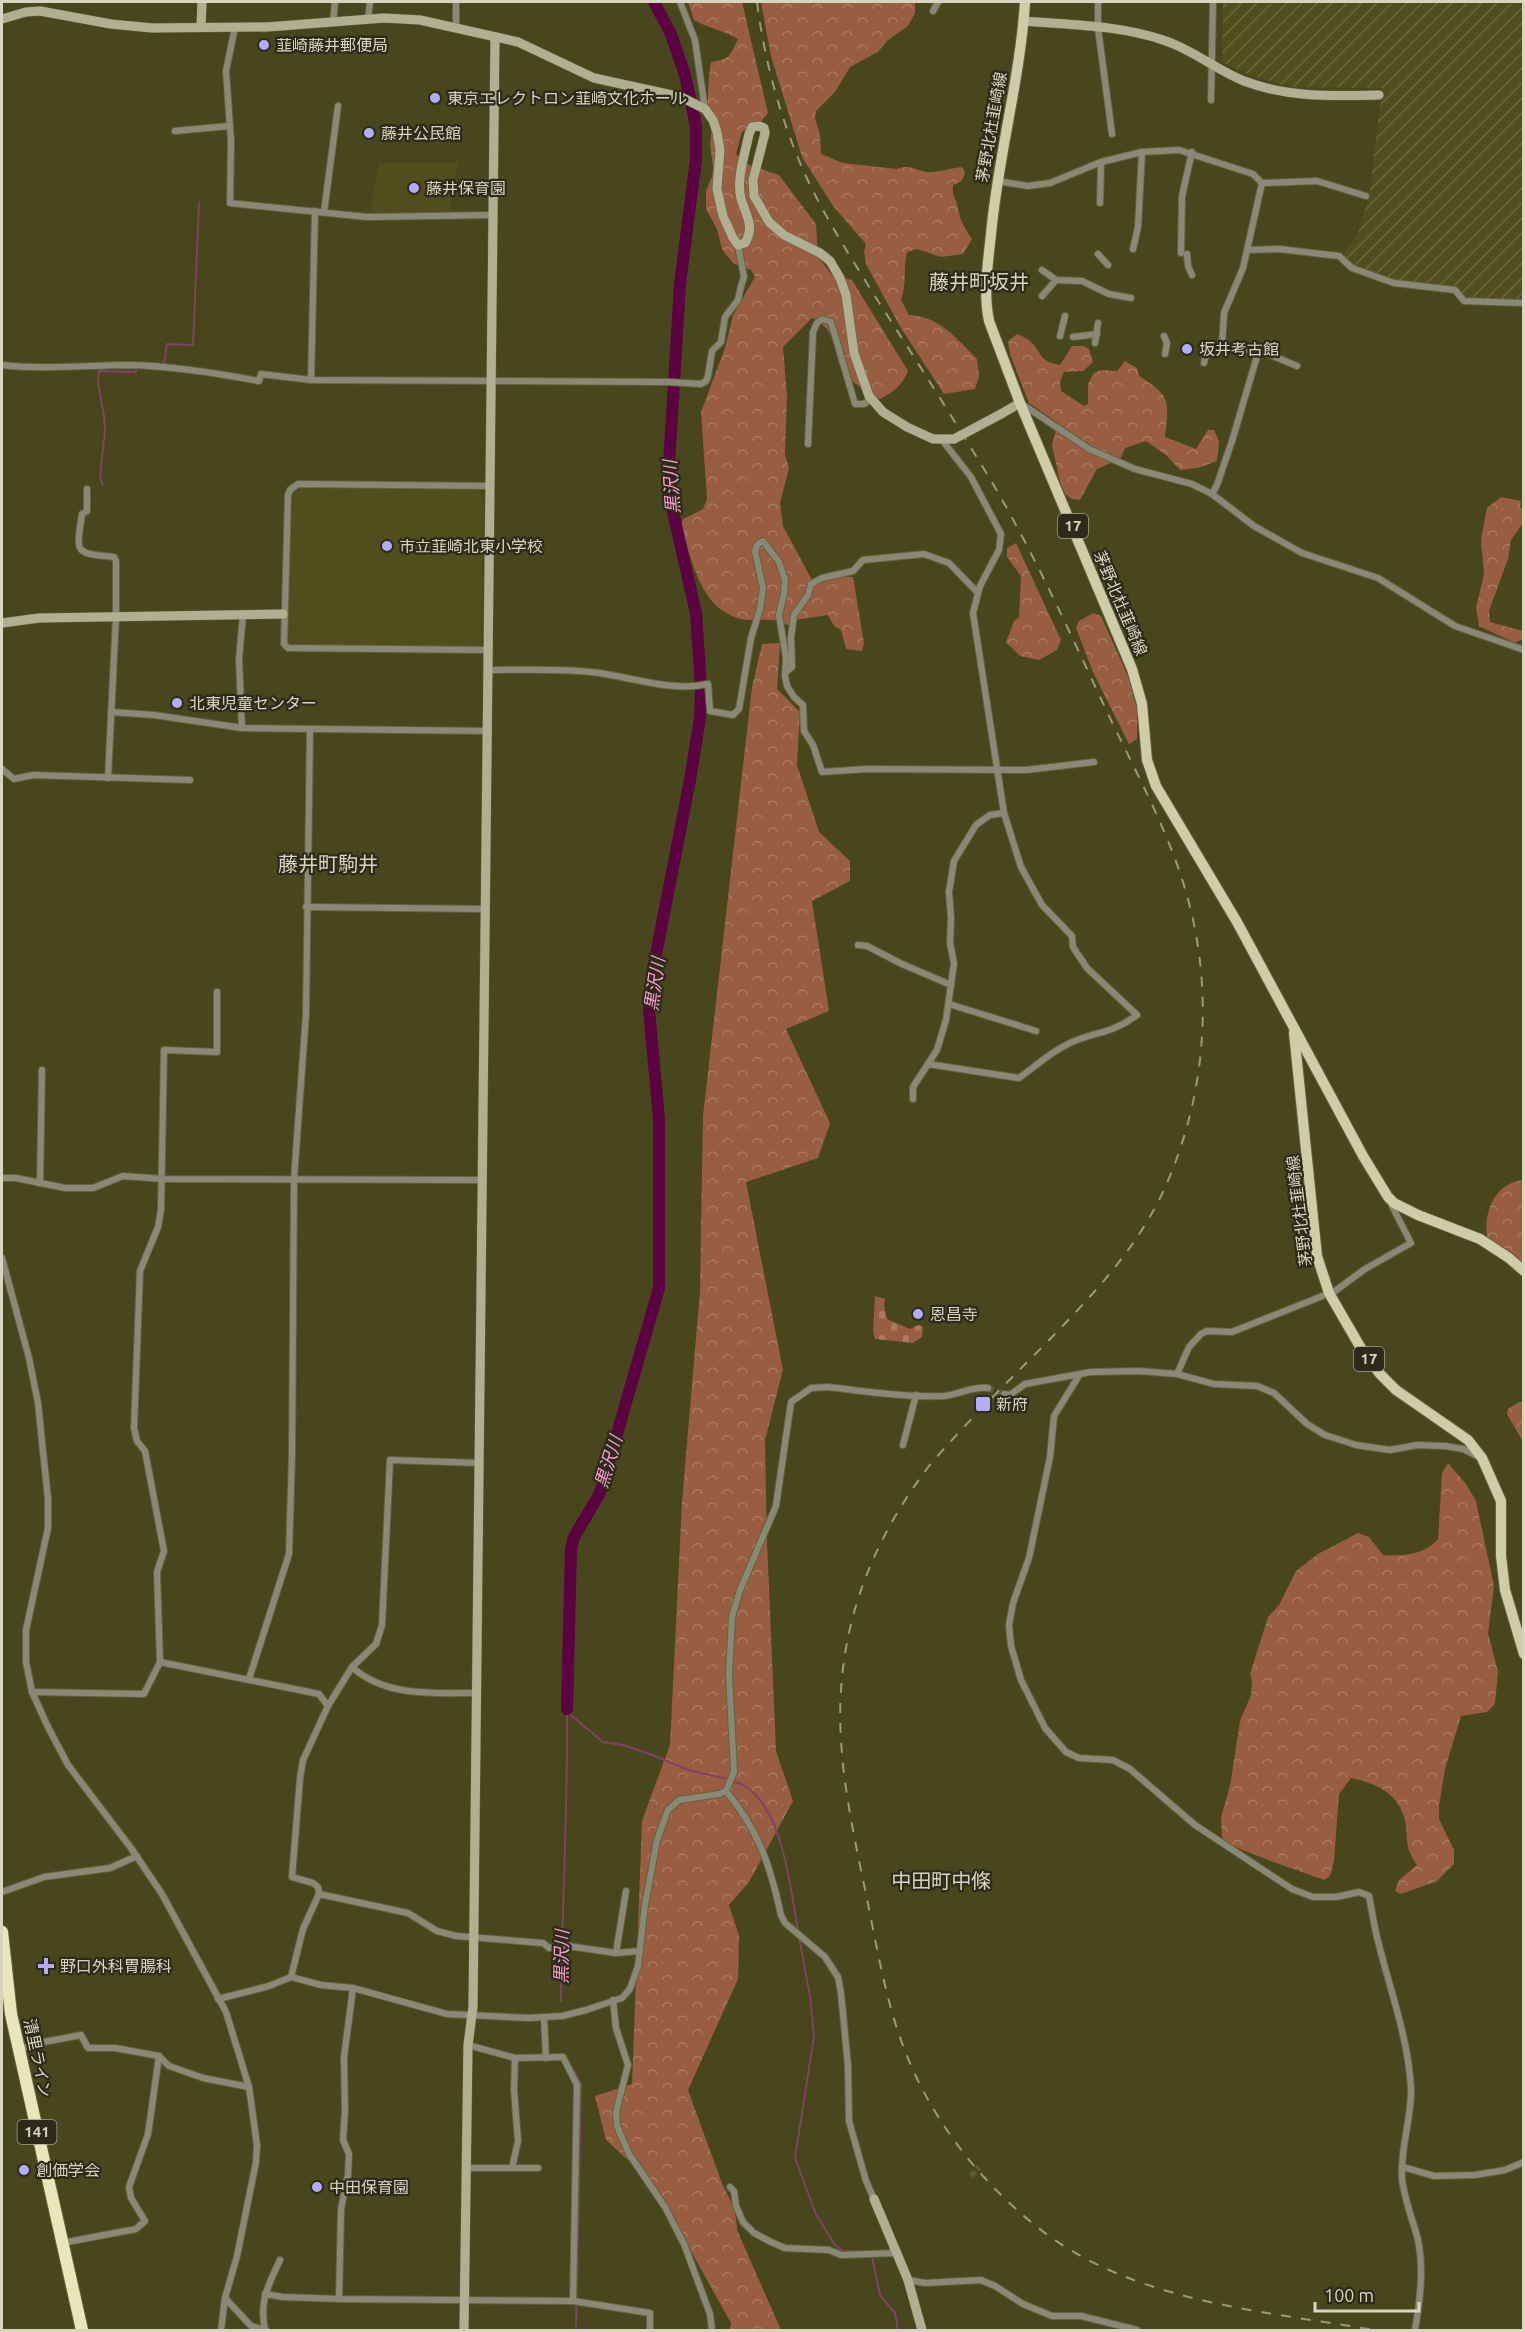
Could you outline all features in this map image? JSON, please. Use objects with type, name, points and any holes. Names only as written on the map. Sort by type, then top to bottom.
[{"type":"highway","name":"清里ライン","points":[[2,1932],[9,2002],[82,2331]]},
{"type":"main road","name":"茅野北杜韮崎線","points":[[1025,2],[1024,21],[997,181],[987,266],[987,307],[1020,403],[1132,669],[1142,704],[1147,760],[1156,786],[1232,914],[1388,1197],[1394,1203],[1418,1215],[1480,1239],[1524,1271]]},
{"type":"main road","name":"茅野北杜韮崎線","points":[[1290,1018],[1296,1042],[1317,1256],[1329,1293],[1362,1350],[1380,1374],[1396,1390],[1468,1440],[1482,1458],[1501,1501],[1501,1556],[1505,1590],[1524,1654]]},
{"type":"street","points":[[201,27],[202,2]]},
{"type":"street","points":[[333,22],[335,2]]},
{"type":"street","points":[[368,19],[370,2]]},
{"type":"street","points":[[456,2],[456,27]]},
{"type":"street","points":[[680,2],[695,40],[701,107]]},
{"type":"street","points":[[933,11],[939,2]]},
{"type":"street","points":[[1098,2],[1098,28],[1113,134]]},
{"type":"street","points":[[1211,99],[1212,2]]},
{"type":"street","points":[[2,19],[26,12],[40,11],[128,27],[152,28],[267,27],[384,18],[420,21],[518,42],[594,78],[686,100],[701,107],[713,120],[717,132],[720,150],[717,189],[723,216],[732,238],[738,245],[744,277],[738,300],[725,318],[721,342],[710,357],[706,381],[701,384],[491,380],[311,380],[261,374],[259,381],[196,369],[139,366],[43,369],[2,365]]},
{"type":"street","points":[[1024,21],[1139,33],[1166,41],[1244,81],[1299,96],[1379,95]]},
{"type":"street","points":[[235,27],[226,71],[230,203],[380,218],[492,215]]},
{"type":"street","points":[[464,2331],[465,2168],[468,2045],[472,2016],[480,1565],[479,1463],[495,37]]},
{"type":"street","points":[[324,212],[338,106]]},
{"type":"street","points":[[175,131],[229,126]]},
{"type":"street","points":[[738,245],[745,243],[750,232],[750,222],[741,197],[741,171],[748,134],[752,127],[759,126],[764,128],[765,133],[753,180],[754,196],[769,222],[784,235],[820,253],[830,261],[840,278],[846,295],[854,353],[862,381],[872,399],[883,412],[907,427],[933,439],[942,440],[954,439],[1020,403],[1089,449],[1135,470],[1192,484],[1212,494],[1254,526],[1302,553],[1378,578],[1455,626],[1524,650]]},
{"type":"street","points":[[997,181],[1028,186],[1050,183],[1101,162],[1142,152],[1179,150],[1192,152],[1253,174],[1262,183],[1317,181],[1366,196]]},
{"type":"street","points":[[1132,249],[1138,227],[1142,152]]},
{"type":"street","points":[[1192,152],[1182,196],[1184,253],[1192,275]]},
{"type":"street","points":[[1100,203],[1101,162]]},
{"type":"street","points":[[1262,183],[1243,268],[1224,313],[1222,346],[1266,353],[1297,366]]},
{"type":"street","points":[[311,380],[315,211]]},
{"type":"street","points":[[1247,250],[1279,249],[1339,256],[1352,268],[1394,283],[1455,290],[1464,301],[1524,303]]},
{"type":"street","points":[[1098,254],[1108,265]]},
{"type":"street","points":[[1042,270],[1056,280],[1082,281],[1109,294],[1131,298]]},
{"type":"street","points":[[1042,296],[1056,280]]},
{"type":"street","points":[[1060,336],[1065,316]]},
{"type":"street","points":[[808,444],[813,332],[817,323],[822,319],[831,322],[855,404],[864,404],[872,399]]},
{"type":"street","points":[[1095,343],[1098,323]]},
{"type":"street","points":[[1073,337],[1097,334]]},
{"type":"street","points":[[1164,336],[1167,342],[1164,354]]},
{"type":"street","points":[[1204,363],[1208,345]]},
{"type":"street","points":[[1212,494],[1232,441],[1258,352]]},
{"type":"street","points":[[928,1064],[1019,1078],[1039,1060],[1060,1048],[1076,1040],[1112,1031],[1137,1015],[1087,968],[1073,947],[1072,936],[1042,905],[1021,867],[1004,813],[973,613],[978,593],[1002,542],[1001,534],[971,477],[942,440]]},
{"type":"street","points":[[488,650],[288,648],[284,644],[283,614],[288,495],[290,490],[298,484],[490,486]]},
{"type":"street","points":[[87,489],[87,511],[82,514],[78,543],[80,551],[86,554],[114,557],[116,561],[116,617],[108,778]]},
{"type":"street","points":[[489,670],[598,672],[647,683],[696,686],[708,684],[710,711],[729,715],[736,713],[751,638],[762,599],[763,588],[754,551],[763,541],[779,562],[785,580],[779,615],[787,686],[802,705],[804,731],[813,745],[822,772],[867,769],[1052,768],[1094,762]]},
{"type":"street","points":[[786,672],[792,667],[791,637],[794,615],[808,595],[812,584],[822,578],[854,571],[863,560],[924,554],[949,563],[978,593]]},
{"type":"street","points":[[2,623],[39,618],[283,614]]},
{"type":"street","points":[[242,728],[239,659],[243,615]]},
{"type":"street","points":[[111,712],[154,715],[242,728],[488,731]]},
{"type":"street","points":[[249,1679],[289,1554],[294,1179],[306,1014],[310,729]]},
{"type":"street","points":[[2,769],[14,779],[33,775],[190,780]]},
{"type":"street","points":[[913,1099],[913,1087],[942,1038],[948,1004],[954,963],[950,944],[949,892],[954,861],[976,825],[990,815],[1004,813]]},
{"type":"street","points":[[306,907],[486,909]]},
{"type":"street","points":[[858,945],[867,946],[951,985]]},
{"type":"street","points":[[32,1692],[144,1694],[160,1662],[157,1572],[164,1551],[145,1451],[137,1441],[134,1428],[140,1271],[158,1227],[163,1179],[164,1050],[217,1052],[217,992]]},
{"type":"street","points":[[948,1004],[1036,1031]]},
{"type":"street","points":[[40,1183],[42,1070]]},
{"type":"street","points":[[2,1178],[16,1178],[65,1188],[93,1188],[123,1176],[163,1179],[483,1180]]},
{"type":"street","points":[[1177,1374],[1189,1347],[1201,1334],[1207,1331],[1232,1332],[1329,1293],[1411,1243],[1392,1206],[1394,1203]]},
{"type":"street","points":[[2,1258],[34,1381],[48,1499],[48,1528],[26,1630],[26,1662],[32,1692],[69,1765],[137,1856],[162,1894],[226,2012],[249,2087],[257,2145],[237,2256],[225,2298],[221,2331]]},
{"type":"street","points":[[1004,1394],[1015,1392],[1025,1384],[1080,1374],[1139,1371],[1177,1374],[1214,1384],[1257,1386],[1274,1393],[1307,1424],[1325,1435],[1356,1445],[1390,1450],[1416,1445],[1445,1446],[1463,1449],[1482,1458]]},
{"type":"street","points":[[1080,1374],[1054,1416],[1050,1457],[1029,1558],[1013,1603],[1009,1625],[1011,1646],[1021,1680],[1045,1728],[1066,1752],[1079,1758],[1113,1760],[1130,1769],[1209,1835],[1301,1894],[1324,1898],[1359,1892],[1369,1896],[1378,1942],[1400,2017],[1411,2087],[1402,2167],[1405,2192],[1421,2260],[1419,2306],[1415,2331]]},
{"type":"street","points":[[218,1999],[269,1986],[291,1977],[321,1985],[353,1988],[437,2013],[472,2016],[544,2017],[586,2010],[622,1998],[630,1989],[636,1973],[657,1840],[668,1809],[679,1800],[726,1791],[734,1772],[729,1674],[732,1617],[744,1579],[776,1506],[791,1401],[811,1388],[828,1387],[944,1396],[966,1392],[976,1386],[988,1388]]},
{"type":"street","points":[[903,1445],[916,1395]]},
{"type":"street","points":[[291,1977],[303,1929],[319,1894],[318,1887],[313,1882],[292,1877],[303,1760],[328,1706],[352,1667],[376,1644],[382,1625],[390,1460],[479,1463]]},
{"type":"street","points":[[160,1662],[319,1694],[328,1706]]},
{"type":"street","points":[[352,1667],[365,1679],[412,1693],[476,1693]]},
{"type":"street","points":[[726,1791],[752,1826],[768,1864],[781,1915],[794,1931],[825,1957],[838,1977],[848,2066],[849,2121],[866,2181],[908,2280],[922,2331]]},
{"type":"street","points":[[2,1892],[44,1877],[110,1868],[137,1856]]},
{"type":"street","points":[[616,1953],[626,1890]]},
{"type":"street","points":[[319,1894],[408,1913],[444,1934],[543,1943],[549,1948],[568,1947],[616,1953],[640,1951]]},
{"type":"street","points":[[339,2299],[341,2209],[348,2175],[349,2154],[343,2140],[344,2058],[353,1988]]},
{"type":"street","points":[[613,2000],[616,2028],[628,2065],[616,2112],[617,2126],[629,2154],[665,2207],[684,2244],[710,2314],[712,2331]]},
{"type":"street","points":[[544,2017],[546,2058]]},
{"type":"street","points":[[19,2049],[81,2035],[88,2048],[115,2048],[159,2056],[169,2066],[203,2078],[249,2087]]},
{"type":"street","points":[[468,2045],[515,2058],[563,2057],[577,2085],[573,2301]]},
{"type":"street","points":[[62,2244],[136,2229],[145,2221],[131,2198],[129,2187],[148,2134],[159,2056]]},
{"type":"street","points":[[512,2168],[518,2141],[514,2090],[515,2058]]},
{"type":"street","points":[[1402,2167],[1434,2176],[1475,2175],[1505,2170],[1524,2162]]},
{"type":"street","points":[[465,2168],[538,2168]]},
{"type":"street","points":[[730,2187],[734,2192],[738,2213],[748,2229],[785,2248],[829,2250],[841,2255],[896,2253]]},
{"type":"street","points":[[266,2330],[261,2313],[265,2294],[280,2260]]},
{"type":"street","points":[[908,2280],[925,2283],[981,2280],[1023,2304],[1052,2316],[1081,2316],[1137,2331]]},
{"type":"street","points":[[265,2294],[339,2299],[573,2301],[650,2313],[650,2331]]},
{"type":"street","points":[[225,2298],[251,2326],[266,2330]]},
{"type":"shaded area","points":[[1223,2],[1523,2],[1523,301],[1465,299],[1456,287],[1393,280],[1354,265],[1342,256],[1358,233],[1369,197],[1382,88],[1290,87],[1249,75],[1222,62]]},
{"type":"shaded area","name":"藤井保育園","points":[[379,163],[458,163],[450,212],[372,213],[372,198]]},
{"type":"shaded area","name":"市立韮崎北東小学校","points":[[302,488],[479,490],[484,499],[482,647],[294,646],[287,644],[292,495]]},
{"type":"green space","points":[[688,2],[742,2],[768,113],[760,123],[742,132],[736,154],[749,165],[779,175],[816,224],[818,257],[832,275],[852,280],[908,371],[897,388],[880,399],[848,378],[840,366],[828,330],[812,318],[783,347],[787,396],[785,455],[789,468],[780,503],[783,526],[813,582],[819,584],[837,576],[853,577],[864,643],[862,651],[846,649],[841,630],[834,626],[828,615],[795,620],[791,626],[773,620],[741,619],[727,614],[707,595],[700,582],[681,527],[683,519],[703,509],[707,499],[701,412],[725,348],[733,315],[755,277],[751,270],[733,263],[722,249],[717,229],[706,209],[706,191],[712,177],[713,167],[710,144],[712,125],[707,119],[711,62],[729,56],[738,39],[694,20]]},
{"type":"green space","points":[[761,2],[915,2],[915,13],[908,26],[888,40],[878,52],[850,67],[835,92],[816,111],[815,118],[820,135],[821,154],[843,163],[897,169],[909,167],[926,172],[962,167],[965,173],[962,181],[953,185],[953,192],[961,221],[972,239],[963,254],[941,257],[917,249],[907,252],[901,300],[909,315],[920,316],[938,324],[977,359],[979,376],[975,389],[944,394],[901,328],[866,264],[864,252],[866,244],[833,206],[802,157],[771,56]]},
{"type":"green space","points":[[1017,334],[1030,341],[1044,359],[1060,365],[1072,346],[1084,346],[1089,349],[1093,362],[1083,371],[1064,372],[1060,382],[1061,391],[1084,406],[1088,404],[1088,384],[1094,373],[1101,370],[1117,371],[1125,361],[1137,368],[1139,376],[1157,389],[1166,400],[1165,437],[1196,449],[1208,430],[1214,430],[1219,441],[1217,461],[1198,468],[1180,470],[1166,455],[1146,441],[1125,448],[1120,459],[1097,469],[1080,500],[1072,499],[1065,494],[1060,482],[1052,445],[1058,423],[1029,403],[1010,354],[1008,341]]},
{"type":"green space","points":[[1501,497],[1521,501],[1523,523],[1511,540],[1508,559],[1489,611],[1490,622],[1523,631],[1522,639],[1515,643],[1479,626],[1476,608],[1484,574],[1481,540],[1487,508]]},
{"type":"green space","points":[[1016,543],[1061,640],[1057,650],[1039,660],[1020,656],[1006,642],[1014,621],[1019,617],[1021,576],[1007,557],[1007,548]]},
{"type":"green space","points":[[1093,613],[1101,616],[1130,681],[1137,709],[1137,739],[1129,744],[1093,672],[1076,628],[1079,621]]},
{"type":"green space","points":[[780,643],[777,689],[800,712],[797,765],[819,832],[850,861],[850,881],[812,901],[829,1011],[786,1029],[830,1123],[818,1158],[746,1182],[783,1370],[765,1440],[767,1541],[776,1751],[793,1801],[749,1882],[729,1905],[739,1936],[738,1979],[688,2090],[733,2207],[737,2230],[781,2330],[730,2330],[731,2323],[653,2183],[606,2140],[595,2096],[632,2084],[642,1821],[670,1745],[682,1502],[700,1291],[703,1116],[752,687],[762,644]]},
{"type":"green space","points":[[1524,1180],[1523,1262],[1487,1237],[1486,1227],[1490,1208],[1499,1192],[1505,1186]]},
{"type":"green space","points":[[875,1296],[885,1299],[887,1319],[910,1329],[918,1325],[923,1327],[922,1337],[913,1343],[875,1339],[873,1331]]},
{"type":"green space","points":[[1523,1402],[1523,1442],[1507,1414],[1508,1409]]},
{"type":"green space","points":[[1448,1463],[1466,1484],[1476,1501],[1494,1586],[1488,1633],[1498,1672],[1495,1704],[1487,1712],[1461,1716],[1445,1769],[1439,1819],[1454,1850],[1454,1864],[1437,1881],[1401,1894],[1395,1891],[1399,1880],[1417,1865],[1409,1852],[1406,1824],[1401,1808],[1384,1790],[1351,1778],[1339,1794],[1334,1861],[1330,1876],[1324,1880],[1225,1843],[1222,1836],[1221,1817],[1230,1786],[1240,1721],[1251,1695],[1250,1674],[1268,1617],[1279,1605],[1296,1571],[1318,1554],[1358,1533],[1369,1537],[1383,1555],[1413,1553],[1433,1544],[1438,1539],[1442,1473]]},
{"type":"waterway","name":"黒沢川","points":[[567,1709],[571,1549],[574,1537],[600,1493],[659,1288],[659,1119],[649,1010],[652,975],[700,718],[701,687],[696,613],[670,499],[669,464],[680,284],[696,160],[696,126],[685,75],[671,34],[654,2]]},
{"type":"waterway","points":[[164,364],[167,344],[193,345],[199,202]]},
{"type":"waterway","points":[[103,485],[100,477],[105,430],[98,383],[99,371],[136,372],[136,365]]},
{"type":"waterway","points":[[567,1709],[603,1742],[623,1745],[688,1770],[728,1779]]},
{"type":"waterway","name":"黒沢川","points":[[561,2001],[567,1709]]},
{"type":"waterway","points":[[733,1781],[750,1789],[763,1804],[773,1823],[787,1869],[798,1931]]},
{"type":"waterway","points":[[799,1937],[810,1996],[814,2036],[795,2158],[816,2214],[835,2245],[843,2251],[857,2251]]},
{"type":"waterway","name":"黒沢川","points":[[572,2067],[581,2084],[576,2330]]},
{"type":"waterway","points":[[872,2257],[880,2295],[895,2313],[898,2330]]},
{"type":"tunnel","points":[[988,1388],[1004,1394]]},
{"type":"tunnel","points":[[971,2176],[979,2167]]},
{"type":"railway","points":[[757,2],[774,88],[803,170],[848,253],[994,486],[1043,577],[1169,843],[1186,892],[1201,968],[1203,1007],[1197,1084],[1177,1158],[1152,1214],[1128,1250],[1101,1284],[929,1466],[885,1534],[855,1608],[844,1661],[841,1689],[841,1744],[852,1826],[880,1963],[895,2023],[928,2099],[962,2150],[1003,2196],[1049,2236],[1085,2258],[1124,2276],[1164,2290],[1248,2310],[1374,2330]]},
{"type":"place","name":"韮崎藤井郵便局","points":[[264,45]]},
{"type":"place","name":"東京エレクトロン韮崎文化ホール","points":[[435,98]]},
{"type":"place","name":"藤井公民館","points":[[369,133]]},
{"type":"place","name":"藤井保育園","points":[[414,188]]},
{"type":"place","name":"坂井考古館","points":[[1187,349]]},
{"type":"place","name":"市立韮崎北東小学校","points":[[387,546]]},
{"type":"place","name":"北東児童センター","points":[[177,703]]},
{"type":"place","name":"恩昌寺","points":[[918,1314]]},
{"type":"place","name":"新府","points":[[983,1404]]},
{"type":"place","name":"野口外科胃腸科","points":[[46,1966]]},
{"type":"place","name":"創価学会","points":[[24,2170]]},
{"type":"place","name":"中田保育園","points":[[317,2187]]},
{"type":"district","name":"藤井町坂井","points":[[979,282]]},
{"type":"district","name":"藤井町駒井","points":[[328,864]]},
{"type":"district","name":"中田町中條","points":[[941,1881]]}]
